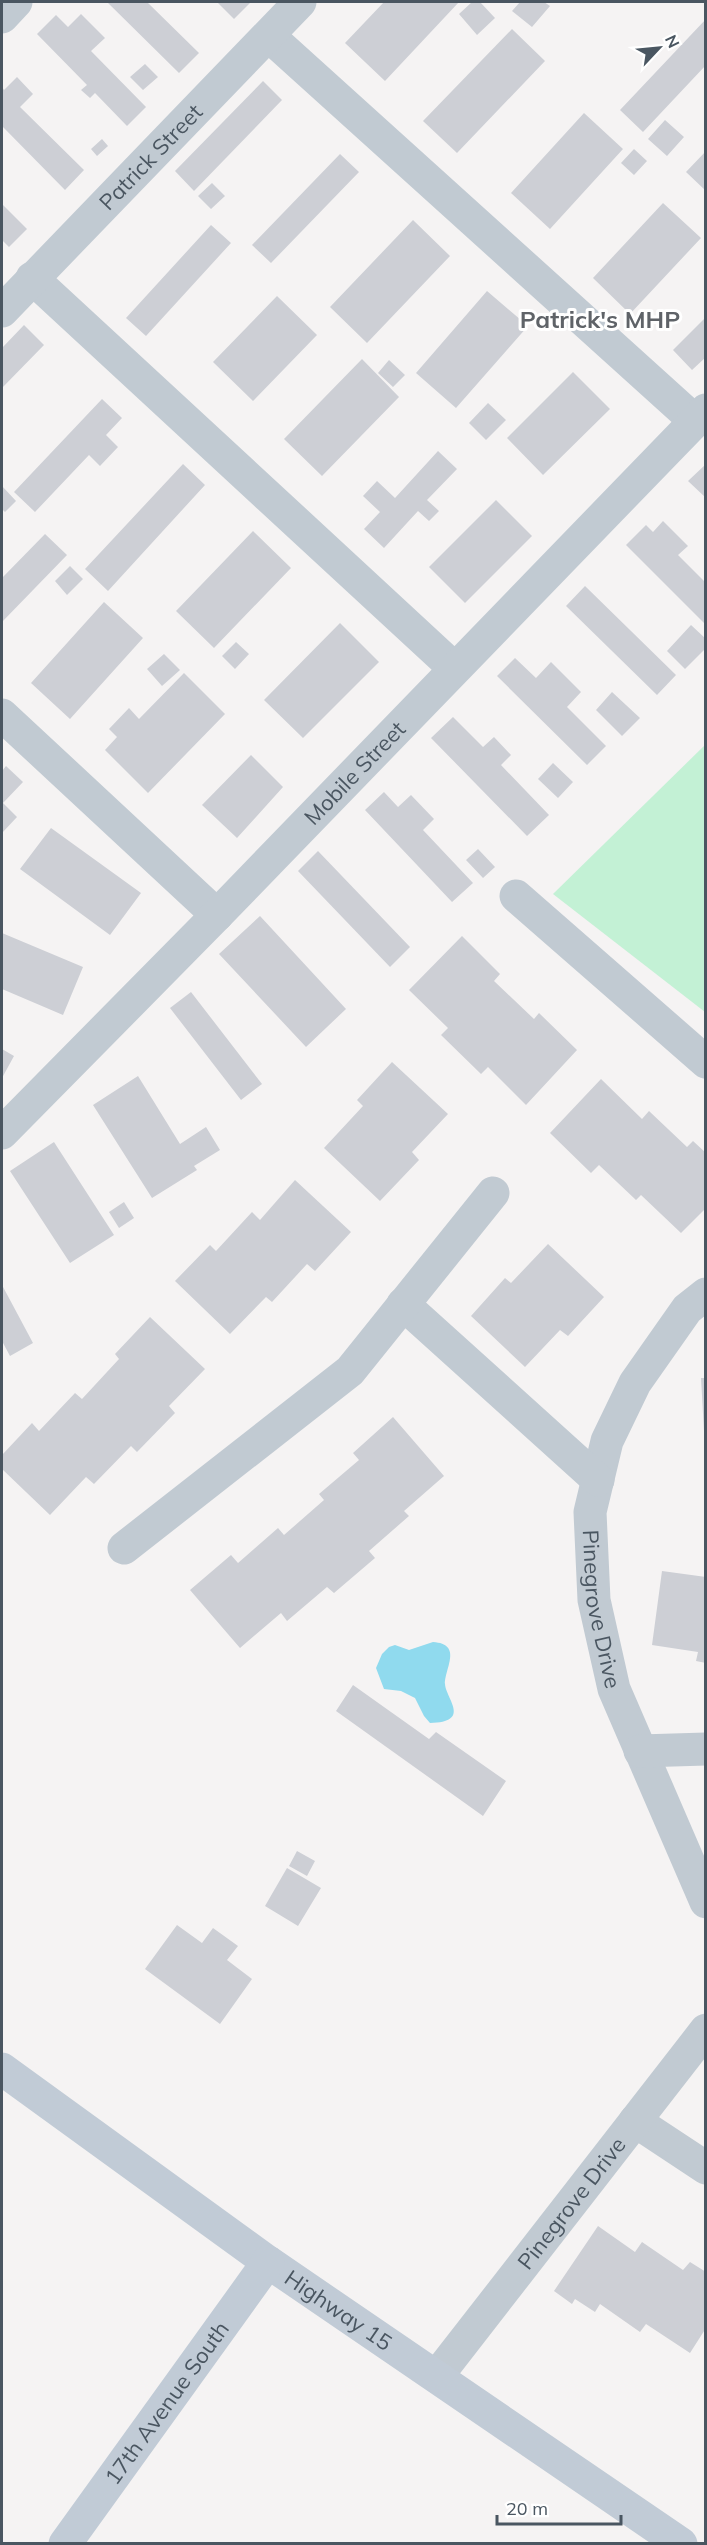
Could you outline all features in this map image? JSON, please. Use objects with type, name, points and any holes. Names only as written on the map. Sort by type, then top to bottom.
[{"type":"main road","name":"Highway 15","points":[[2,2069],[268,2262],[681,2544]]},
{"type":"main road","name":"17th Avenue South","points":[[65,2544],[268,2262]]},
{"type":"street","points":[[2,17],[16,2]]},
{"type":"street","name":"Patrick Street","points":[[2,311],[300,2]]},
{"type":"street","points":[[269,36],[700,415]]},
{"type":"street","points":[[32,278],[454,668]]},
{"type":"street","name":"Mobile Street","points":[[2,1132],[217,915],[700,415]]},
{"type":"street","points":[[2,715],[217,915]]},
{"type":"street","points":[[516,896],[705,1062]]},
{"type":"street","points":[[124,1548],[350,1371],[493,1193]]},
{"type":"street","name":"Pinegrove Drive","points":[[705,1294],[687,1309],[635,1383],[607,1441],[590,1512],[594,1600],[615,1689],[705,1902]]},
{"type":"street","points":[[403,1304],[598,1480]]},
{"type":"street","points":[[640,1751],[705,1749]]},
{"type":"street","name":"Pinegrove Drive","points":[[437,2376],[705,2030]]},
{"type":"street","points":[[635,2121],[705,2168]]},
{"type":"green space","points":[[705,745],[705,1012],[553,894]]},
{"type":"water","points":[[433,1642],[448,1647],[450,1652],[445,1684],[454,1709],[450,1719],[430,1723],[415,1698],[401,1691],[384,1689],[376,1668],[382,1654],[389,1647],[395,1645],[409,1650]]},
{"type":"building","points":[[107,2],[147,2],[199,53],[179,73]]},
{"type":"building","points":[[217,2],[251,2],[234,19]]},
{"type":"building","points":[[384,2],[459,2],[385,81],[345,43]]},
{"type":"building","points":[[472,2],[480,2],[495,18],[477,35],[459,14]]},
{"type":"building","points":[[520,2],[544,2],[550,6],[532,27],[512,11]]},
{"type":"building","points":[[81,14],[105,38],[91,51],[146,107],[127,126],[95,93],[90,98],[81,90],[87,85],[37,34],[56,15],[68,27]]},
{"type":"building","points":[[706,19],[706,65],[643,132],[620,110]]},
{"type":"building","points":[[512,29],[545,61],[457,153],[423,121]]},
{"type":"building","points":[[145,64],[158,77],[143,90],[130,77]]},
{"type":"building","points":[[17,77],[33,94],[20,107],[84,170],[65,190],[2,126],[2,87],[4,90]]},
{"type":"building","points":[[263,81],[282,100],[194,191],[175,171]]},
{"type":"building","points":[[584,113],[623,149],[550,229],[511,193]]},
{"type":"building","points":[[665,120],[684,137],[667,156],[648,139]]},
{"type":"building","points":[[102,139],[108,146],[97,156],[91,149]]},
{"type":"building","points":[[634,149],[647,161],[634,175],[621,163]]},
{"type":"building","points":[[706,151],[706,191],[686,172]]},
{"type":"building","points":[[340,154],[359,172],[271,263],[252,245]]},
{"type":"building","points":[[212,183],[225,196],[211,209],[198,196]]},
{"type":"building","points":[[663,203],[701,238],[630,314],[593,278]]},
{"type":"building","points":[[2,204],[27,229],[9,247],[2,240]]},
{"type":"building","points":[[413,220],[450,256],[367,343],[330,307]]},
{"type":"building","points":[[211,225],[231,243],[146,336],[126,318]]},
{"type":"building","points":[[487,291],[528,326],[456,408],[416,373]]},
{"type":"building","points":[[277,296],[317,335],[253,401],[213,362]]},
{"type":"building","points":[[706,317],[706,357],[692,370],[673,350]]},
{"type":"building","points":[[24,325],[44,345],[2,388],[2,348]]},
{"type":"building","points":[[362,359],[399,397],[322,476],[284,439]]},
{"type":"building","points":[[389,360],[405,375],[393,387],[378,373]]},
{"type":"building","points":[[573,372],[610,409],[543,475],[507,438]]},
{"type":"building","points":[[102,399],[122,418],[106,435],[118,447],[100,466],[89,455],[35,512],[14,492]]},
{"type":"building","points":[[488,403],[506,420],[486,440],[469,423]]},
{"type":"building","points":[[438,451],[457,469],[427,500],[439,511],[429,521],[418,511],[384,548],[364,529],[380,512],[363,496],[377,481],[395,498]]},
{"type":"building","points":[[183,464],[205,485],[108,591],[85,569]]},
{"type":"building","points":[[706,464],[706,498],[688,481]]},
{"type":"building","points":[[2,486],[16,501],[5,512],[2,509]]},
{"type":"building","points":[[496,500],[532,536],[465,603],[429,567]]},
{"type":"building","points":[[663,521],[688,546],[678,555],[706,583],[706,625],[626,545],[646,525],[653,532]]},
{"type":"building","points":[[253,531],[291,568],[214,648],[176,611]]},
{"type":"building","points":[[45,534],[67,555],[2,622],[2,578]]},
{"type":"building","points":[[70,566],[83,579],[67,595],[55,581]]},
{"type":"building","points":[[585,586],[676,675],[657,695],[566,606]]},
{"type":"building","points":[[104,602],[143,638],[70,719],[31,683]]},
{"type":"building","points":[[340,623],[379,662],[303,738],[264,700]]},
{"type":"building","points":[[691,625],[706,639],[706,648],[685,669],[667,651]]},
{"type":"building","points":[[236,642],[249,654],[235,669],[222,656]]},
{"type":"building","points":[[164,654],[180,670],[162,686],[147,669]]},
{"type":"building","points":[[515,658],[536,678],[551,662],[581,692],[567,707],[606,746],[587,765],[497,676]]},
{"type":"building","points":[[184,673],[225,714],[148,793],[105,750],[117,737],[109,729],[129,708],[139,719]]},
{"type":"building","points":[[612,692],[640,718],[622,736],[596,710]]},
{"type":"building","points":[[453,717],[483,747],[494,737],[511,755],[501,765],[549,815],[527,836],[431,738]]},
{"type":"building","points":[[251,755],[283,787],[237,838],[202,805]]},
{"type":"building","points":[[553,763],[573,782],[558,798],[538,779]]},
{"type":"building","points":[[6,766],[23,782],[3,803],[17,817],[2,833],[2,771]]},
{"type":"building","points":[[384,792],[398,807],[411,795],[434,819],[423,830],[473,883],[452,902],[365,810]]},
{"type":"building","points":[[51,828],[141,893],[110,935],[20,869]]},
{"type":"building","points":[[478,849],[495,867],[483,878],[466,860]]},
{"type":"building","points":[[318,851],[410,947],[390,967],[298,871]]},
{"type":"building","points":[[260,916],[346,1009],[306,1047],[219,954]]},
{"type":"building","points":[[2,933],[83,967],[63,1015],[2,989]]},
{"type":"building","points":[[462,936],[500,974],[494,981],[534,1019],[539,1013],[577,1050],[526,1105],[488,1067],[481,1074],[441,1035],[448,1028],[409,990]]},
{"type":"building","points":[[191,992],[262,1084],[241,1100],[170,1008]]},
{"type":"building","points":[[2,1049],[14,1056],[2,1078]]},
{"type":"building","points":[[392,1062],[448,1114],[412,1152],[419,1160],[380,1201],[324,1148],[363,1106],[357,1100]]},
{"type":"building","points":[[138,1076],[180,1144],[206,1127],[220,1150],[194,1166],[197,1170],[152,1198],[93,1105]]},
{"type":"building","points":[[601,1079],[642,1119],[649,1111],[687,1147],[693,1141],[706,1153],[706,1208],[681,1233],[641,1195],[636,1200],[599,1165],[591,1173],[550,1133]]},
{"type":"building","points":[[54,1142],[114,1235],[70,1263],[10,1171]]},
{"type":"building","points":[[295,1180],[351,1232],[315,1271],[307,1264],[272,1302],[266,1297],[230,1334],[175,1281],[210,1245],[216,1251],[252,1212],[260,1220]]},
{"type":"building","points":[[124,1202],[134,1218],[119,1228],[109,1212]]},
{"type":"building","points":[[548,1244],[604,1297],[568,1336],[560,1330],[525,1367],[471,1316],[505,1278],[511,1283]]},
{"type":"building","points":[[2,1285],[33,1343],[10,1356],[2,1341]]},
{"type":"building","points":[[150,1317],[205,1369],[169,1406],[175,1413],[137,1452],[131,1446],[94,1484],[86,1477],[50,1515],[2,1469],[2,1455],[32,1423],[39,1431],[75,1393],[82,1399],[119,1359],[115,1354]]},
{"type":"building","points":[[701,1378],[706,1378],[706,1431],[704,1431]]},
{"type":"building","points":[[393,1417],[444,1476],[404,1511],[409,1516],[369,1551],[375,1558],[334,1593],[327,1587],[287,1621],[281,1613],[240,1648],[190,1590],[231,1555],[238,1563],[278,1528],[284,1535],[324,1500],[319,1494],[359,1460],[353,1453]]},
{"type":"building","points":[[662,1571],[706,1577],[706,1663],[696,1661],[698,1652],[652,1645]]},
{"type":"building","points":[[353,1685],[429,1739],[436,1732],[506,1781],[483,1816],[336,1711]]},
{"type":"building","points":[[297,1851],[315,1861],[307,1876],[289,1866]]},
{"type":"building","points":[[287,1868],[321,1888],[298,1926],[265,1906]]},
{"type":"building","points":[[177,1925],[202,1943],[213,1928],[238,1946],[227,1960],[252,1979],[220,2024],[145,1969]]},
{"type":"building","points":[[598,2226],[635,2252],[642,2242],[683,2270],[690,2262],[706,2272],[706,2328],[690,2353],[646,2324],[640,2332],[600,2304],[595,2312],[575,2299],[572,2304],[554,2291]]},
{"type":"district","name":"Patrick's MHP","points":[[600,319]]}]
